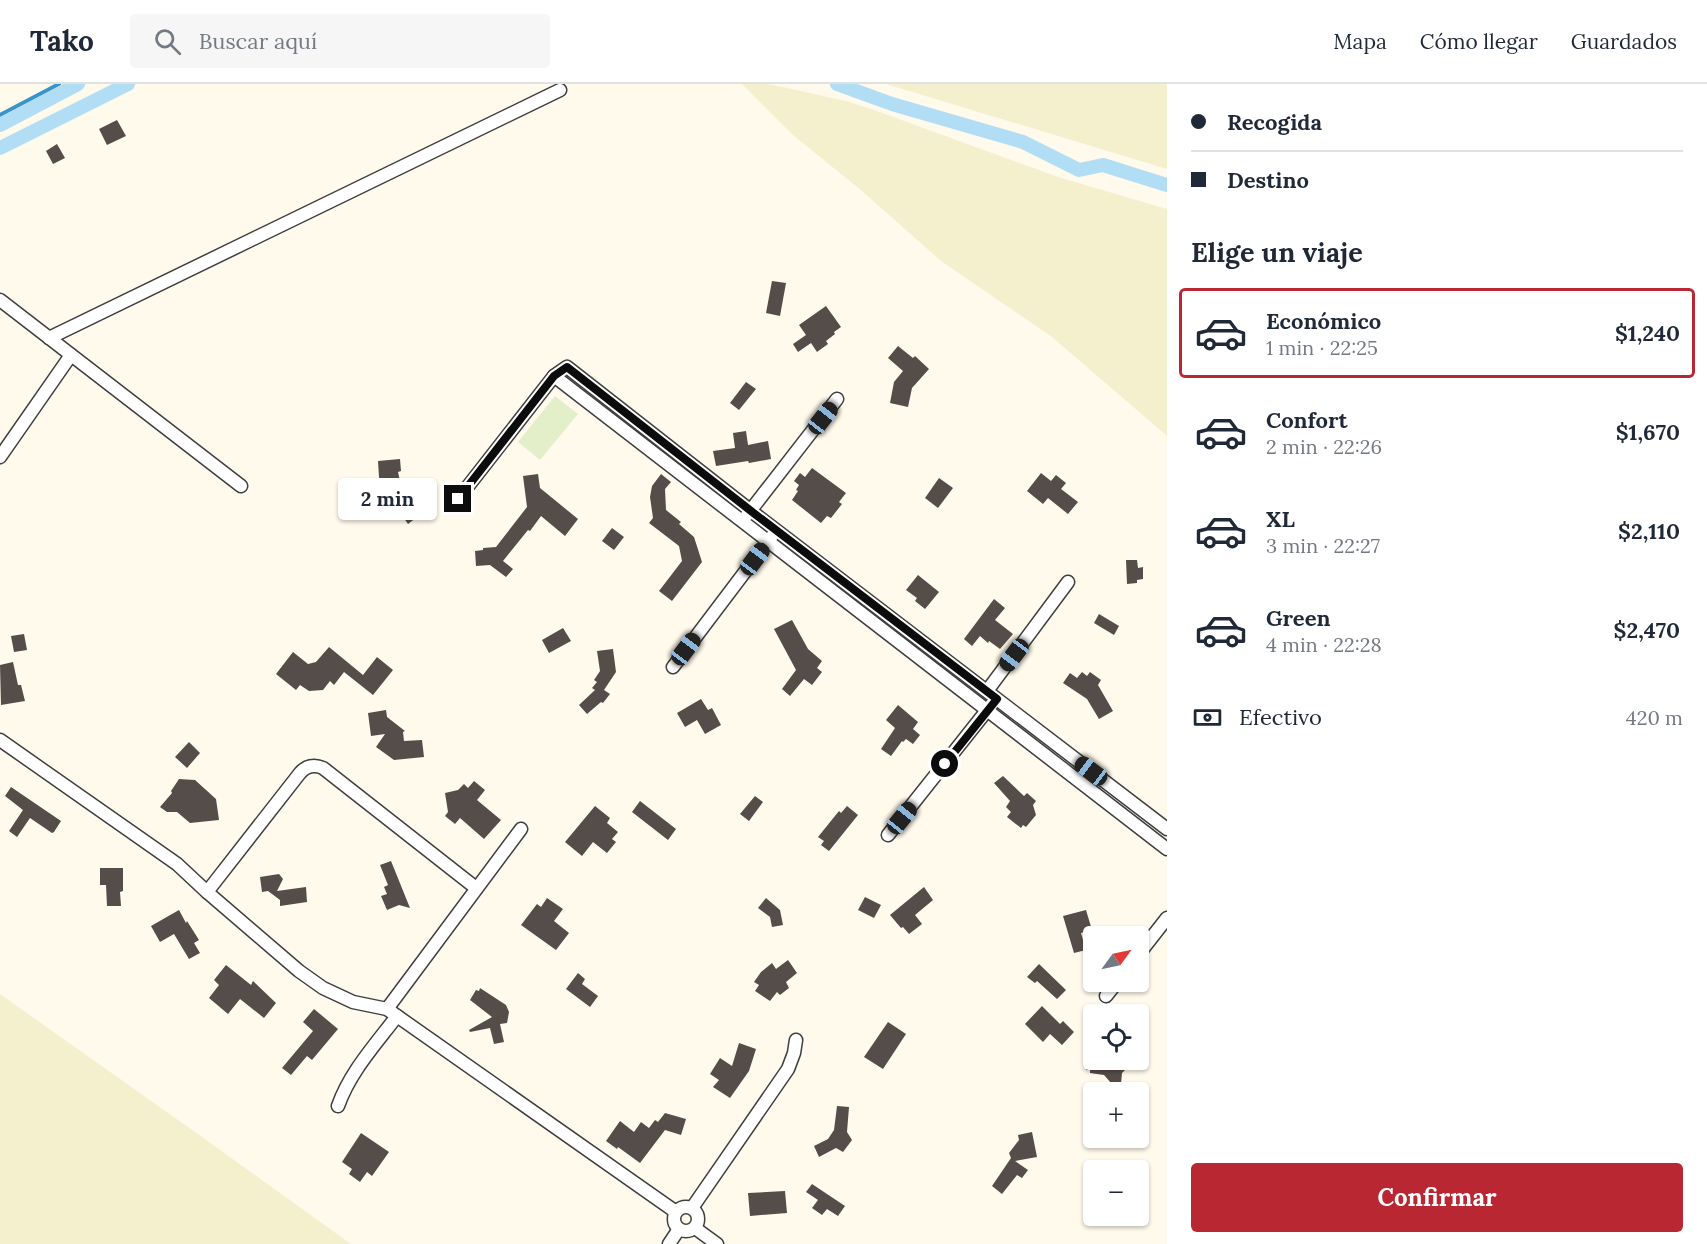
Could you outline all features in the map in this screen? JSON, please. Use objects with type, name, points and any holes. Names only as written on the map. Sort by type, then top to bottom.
[{"type":"street","points":[[49,338],[560,90]]},
{"type":"street","points":[[0,300],[241,486]]},
{"type":"street","points":[[0,457],[71,355]]},
{"type":"street","points":[[458,499],[554,376],[567,367],[747,516],[768,541],[1167,849]]},
{"type":"street","points":[[554,376],[747,516],[776,530],[1167,829]]},
{"type":"street","points":[[747,516],[837,399]]},
{"type":"street","points":[[673,666],[776,530]]},
{"type":"street","points":[[888,836],[987,710],[992,695],[1068,582]]},
{"type":"street","points":[[0,740],[177,864],[299,971],[323,988],[353,1002],[392,1013],[676,1212]]},
{"type":"street","points":[[207,892],[300,773],[312,766],[323,768],[476,888]]},
{"type":"street","points":[[338,1106],[354,1072],[392,1013],[476,888],[521,829]]},
{"type":"street","points":[[1149,941],[1167,918]]},
{"type":"street","points":[[1106,996],[1109,992]]},
{"type":"street","points":[[692,1208],[788,1069],[796,1040]]},
{"type":"street","points":[[682,1208],[692,1208],[699,1218],[695,1228],[687,1232],[679,1229],[674,1220],[676,1212],[682,1208]]},
{"type":"street","points":[[695,1228],[717,1244]]},
{"type":"street","points":[[669,1244],[679,1229]]},
{"type":"shaded area","points":[[742,84],[769,84],[846,101],[1058,177],[1167,209],[1167,436],[1052,337],[941,261],[862,191],[793,135]]},
{"type":"shaded area","points":[[886,84],[1167,84],[1167,169]]},
{"type":"shaded area","points":[[0,994],[195,1132],[351,1244],[0,1244]]},
{"type":"green space","points":[[555,396],[578,414],[540,460],[518,442]]},
{"type":"building","points":[[117,120],[126,136],[107,145],[99,129]]},
{"type":"building","points":[[57,144],[65,158],[53,164],[46,151]]},
{"type":"building","points":[[772,281],[786,283],[780,316],[766,313]]},
{"type":"building","points":[[826,306],[841,327],[826,341],[828,344],[817,352],[811,343],[798,352],[793,344],[806,335],[799,325]]},
{"type":"building","points":[[898,346],[913,358],[915,356],[929,369],[912,388],[908,407],[890,403],[894,382],[903,371],[888,358]]},
{"type":"building","points":[[746,382],[756,389],[739,410],[730,403]]},
{"type":"building","points":[[746,431],[748,445],[768,441],[771,459],[716,466],[713,451],[735,448],[733,433]]},
{"type":"building","points":[[400,459],[401,471],[398,472],[402,490],[410,501],[417,497],[425,511],[408,524],[383,495],[379,477],[378,461]]},
{"type":"building","points":[[812,468],[846,493],[839,502],[842,504],[831,518],[827,516],[821,523],[792,500],[799,485],[794,481],[800,473],[805,477]]},
{"type":"building","points":[[1041,473],[1051,481],[1056,475],[1066,483],[1061,489],[1078,502],[1068,514],[1048,498],[1043,504],[1027,491]]},
{"type":"building","points":[[538,474],[540,488],[578,519],[565,536],[541,516],[503,561],[513,569],[506,577],[490,565],[476,566],[475,551],[496,547],[527,507],[523,476]]},
{"type":"building","points":[[661,474],[671,482],[665,489],[666,510],[694,537],[702,562],[672,601],[659,591],[682,561],[679,546],[649,523],[653,518],[650,497],[652,486]]},
{"type":"building","points":[[939,478],[953,488],[938,508],[925,498]]},
{"type":"building","points":[[612,528],[624,537],[614,550],[602,541]]},
{"type":"building","points":[[1126,560],[1137,560],[1138,568],[1143,567],[1143,579],[1137,580],[1137,583],[1127,584]]},
{"type":"building","points":[[918,575],[939,592],[925,609],[915,601],[917,598],[906,590]]},
{"type":"building","points":[[994,599],[1005,608],[995,620],[1013,634],[1000,649],[980,636],[972,646],[964,639]]},
{"type":"building","points":[[1099,614],[1119,626],[1114,635],[1094,623]]},
{"type":"building","points":[[792,620],[808,649],[822,661],[817,668],[822,672],[812,685],[804,679],[790,696],[782,689],[796,670],[774,629]]},
{"type":"building","points":[[563,628],[571,641],[549,653],[542,640]]},
{"type":"building","points":[[24,634],[27,650],[14,652],[11,636]]},
{"type":"building","points":[[329,647],[363,675],[377,657],[393,670],[373,695],[344,672],[334,685],[330,681],[323,690],[309,691],[300,685],[296,690],[276,674],[293,652],[308,664],[316,662]]},
{"type":"building","points":[[613,649],[616,672],[604,690],[610,694],[603,703],[601,702],[587,714],[579,705],[595,690],[592,688],[597,682],[594,680],[600,671],[597,651]]},
{"type":"building","points":[[13,662],[18,685],[21,685],[25,701],[1,705],[0,665]]},
{"type":"building","points":[[1082,672],[1087,676],[1090,672],[1101,680],[1098,685],[1113,711],[1099,719],[1087,699],[1063,683],[1070,673],[1077,678]]},
{"type":"building","points":[[701,699],[708,710],[712,708],[721,725],[705,734],[697,720],[685,727],[677,713]]},
{"type":"building","points":[[898,705],[918,722],[913,729],[920,735],[913,744],[906,739],[902,741],[891,756],[881,749],[895,728],[886,720]]},
{"type":"building","points":[[386,710],[387,717],[405,731],[403,732],[404,741],[422,740],[424,757],[394,760],[376,747],[385,734],[371,736],[368,713]]},
{"type":"building","points":[[189,742],[200,753],[187,768],[175,757]]},
{"type":"building","points":[[1003,776],[1024,796],[1027,793],[1036,801],[1033,805],[1036,815],[1026,827],[1023,825],[1021,828],[1007,817],[1011,812],[1006,807],[1010,801],[994,783]]},
{"type":"building","points":[[179,779],[195,780],[216,799],[219,820],[190,823],[177,812],[167,812],[160,807],[172,793]]},
{"type":"building","points":[[474,781],[485,790],[477,800],[501,820],[484,839],[460,818],[455,824],[445,816],[448,812],[445,793],[458,790],[464,784],[468,788]]},
{"type":"building","points":[[11,787],[61,821],[54,832],[52,833],[30,818],[17,837],[9,831],[23,810],[5,796]]},
{"type":"building","points":[[755,796],[763,802],[749,821],[740,814]]},
{"type":"building","points":[[640,801],[676,829],[668,840],[632,812]]},
{"type":"building","points":[[595,806],[610,818],[607,823],[618,832],[612,839],[616,842],[607,853],[593,842],[582,856],[565,842]]},
{"type":"building","points":[[847,806],[858,815],[829,851],[821,845],[824,841],[818,837],[839,811],[841,813]]},
{"type":"building","points":[[391,861],[410,908],[399,905],[387,910],[381,896],[387,894],[384,887],[388,885],[380,865]]},
{"type":"building","points":[[100,868],[123,868],[121,906],[107,906],[106,885],[100,885]]},
{"type":"building","points":[[279,874],[283,879],[277,891],[306,887],[307,902],[280,906],[280,900],[268,891],[262,892],[260,877]]},
{"type":"building","points":[[924,887],[933,900],[915,915],[922,924],[909,934],[890,915]]},
{"type":"building","points":[[865,897],[881,905],[874,918],[858,910]]},
{"type":"building","points":[[547,898],[563,909],[554,921],[569,933],[556,950],[521,925],[537,904],[541,907]]},
{"type":"building","points":[[766,898],[780,910],[783,925],[772,927],[770,917],[758,908]]},
{"type":"building","points":[[179,910],[199,940],[194,943],[200,953],[189,959],[174,934],[160,942],[151,926]]},
{"type":"building","points":[[1086,910],[1091,926],[1083,926],[1081,933],[1083,951],[1074,953],[1063,916]]},
{"type":"building","points":[[788,960],[797,973],[786,982],[789,988],[780,995],[777,992],[770,1001],[755,991],[759,985],[754,982],[761,972],[772,963],[776,969]]},
{"type":"building","points":[[1039,964],[1066,990],[1057,999],[1037,981],[1035,983],[1027,977]]},
{"type":"building","points":[[226,965],[251,985],[253,981],[276,1003],[264,1018],[240,999],[228,1014],[209,998],[219,985],[214,980]]},
{"type":"building","points":[[578,973],[585,979],[582,984],[598,996],[590,1007],[566,989]]},
{"type":"building","points":[[480,988],[506,1005],[509,1012],[507,1023],[500,1024],[504,1042],[494,1044],[490,1028],[470,1032],[469,1030],[492,1017],[470,1000]]},
{"type":"building","points":[[1042,1006],[1060,1024],[1063,1021],[1074,1032],[1062,1045],[1050,1034],[1043,1042],[1025,1024]]},
{"type":"building","points":[[314,1009],[338,1029],[312,1060],[307,1056],[291,1075],[282,1068],[313,1031],[303,1022]]},
{"type":"building","points":[[888,1022],[906,1034],[883,1069],[864,1057]]},
{"type":"building","points":[[739,1043],[756,1049],[749,1071],[730,1098],[713,1087],[719,1080],[710,1074],[720,1058],[732,1066]]},
{"type":"building","points":[[1090,1070],[1125,1070],[1122,1073],[1121,1082],[1110,1082],[1104,1075],[1090,1073]]},
{"type":"building","points":[[837,1106],[849,1107],[847,1132],[852,1140],[843,1152],[836,1148],[819,1157],[814,1146],[828,1139],[834,1130]]},
{"type":"building","points":[[665,1113],[686,1119],[681,1135],[665,1130],[640,1163],[606,1141],[620,1121],[634,1132],[641,1122],[649,1128]]},
{"type":"building","points":[[1032,1132],[1037,1157],[1015,1161],[1028,1170],[1022,1178],[1017,1175],[1002,1194],[992,1186],[1011,1158],[1009,1153],[1019,1140],[1018,1135]]},
{"type":"building","points":[[361,1133],[389,1152],[372,1176],[367,1172],[360,1182],[349,1174],[352,1169],[342,1162]]},
{"type":"building","points":[[812,1184],[845,1206],[838,1216],[827,1209],[822,1215],[812,1208],[818,1200],[806,1192]]},
{"type":"building","points":[[785,1191],[787,1213],[750,1216],[748,1193]]},
{"type":"waterway","points":[[0,115],[59,84]]},
{"type":"waterway","points":[[0,125],[78,84]]},
{"type":"waterway","points":[[0,148],[128,84]]},
{"type":"waterway","points":[[837,84],[892,104],[1023,142],[1079,170],[1103,165],[1167,185]]},
{"type":"route","points":[[458,499],[554,376],[567,367],[997,699],[945,764]]}]
